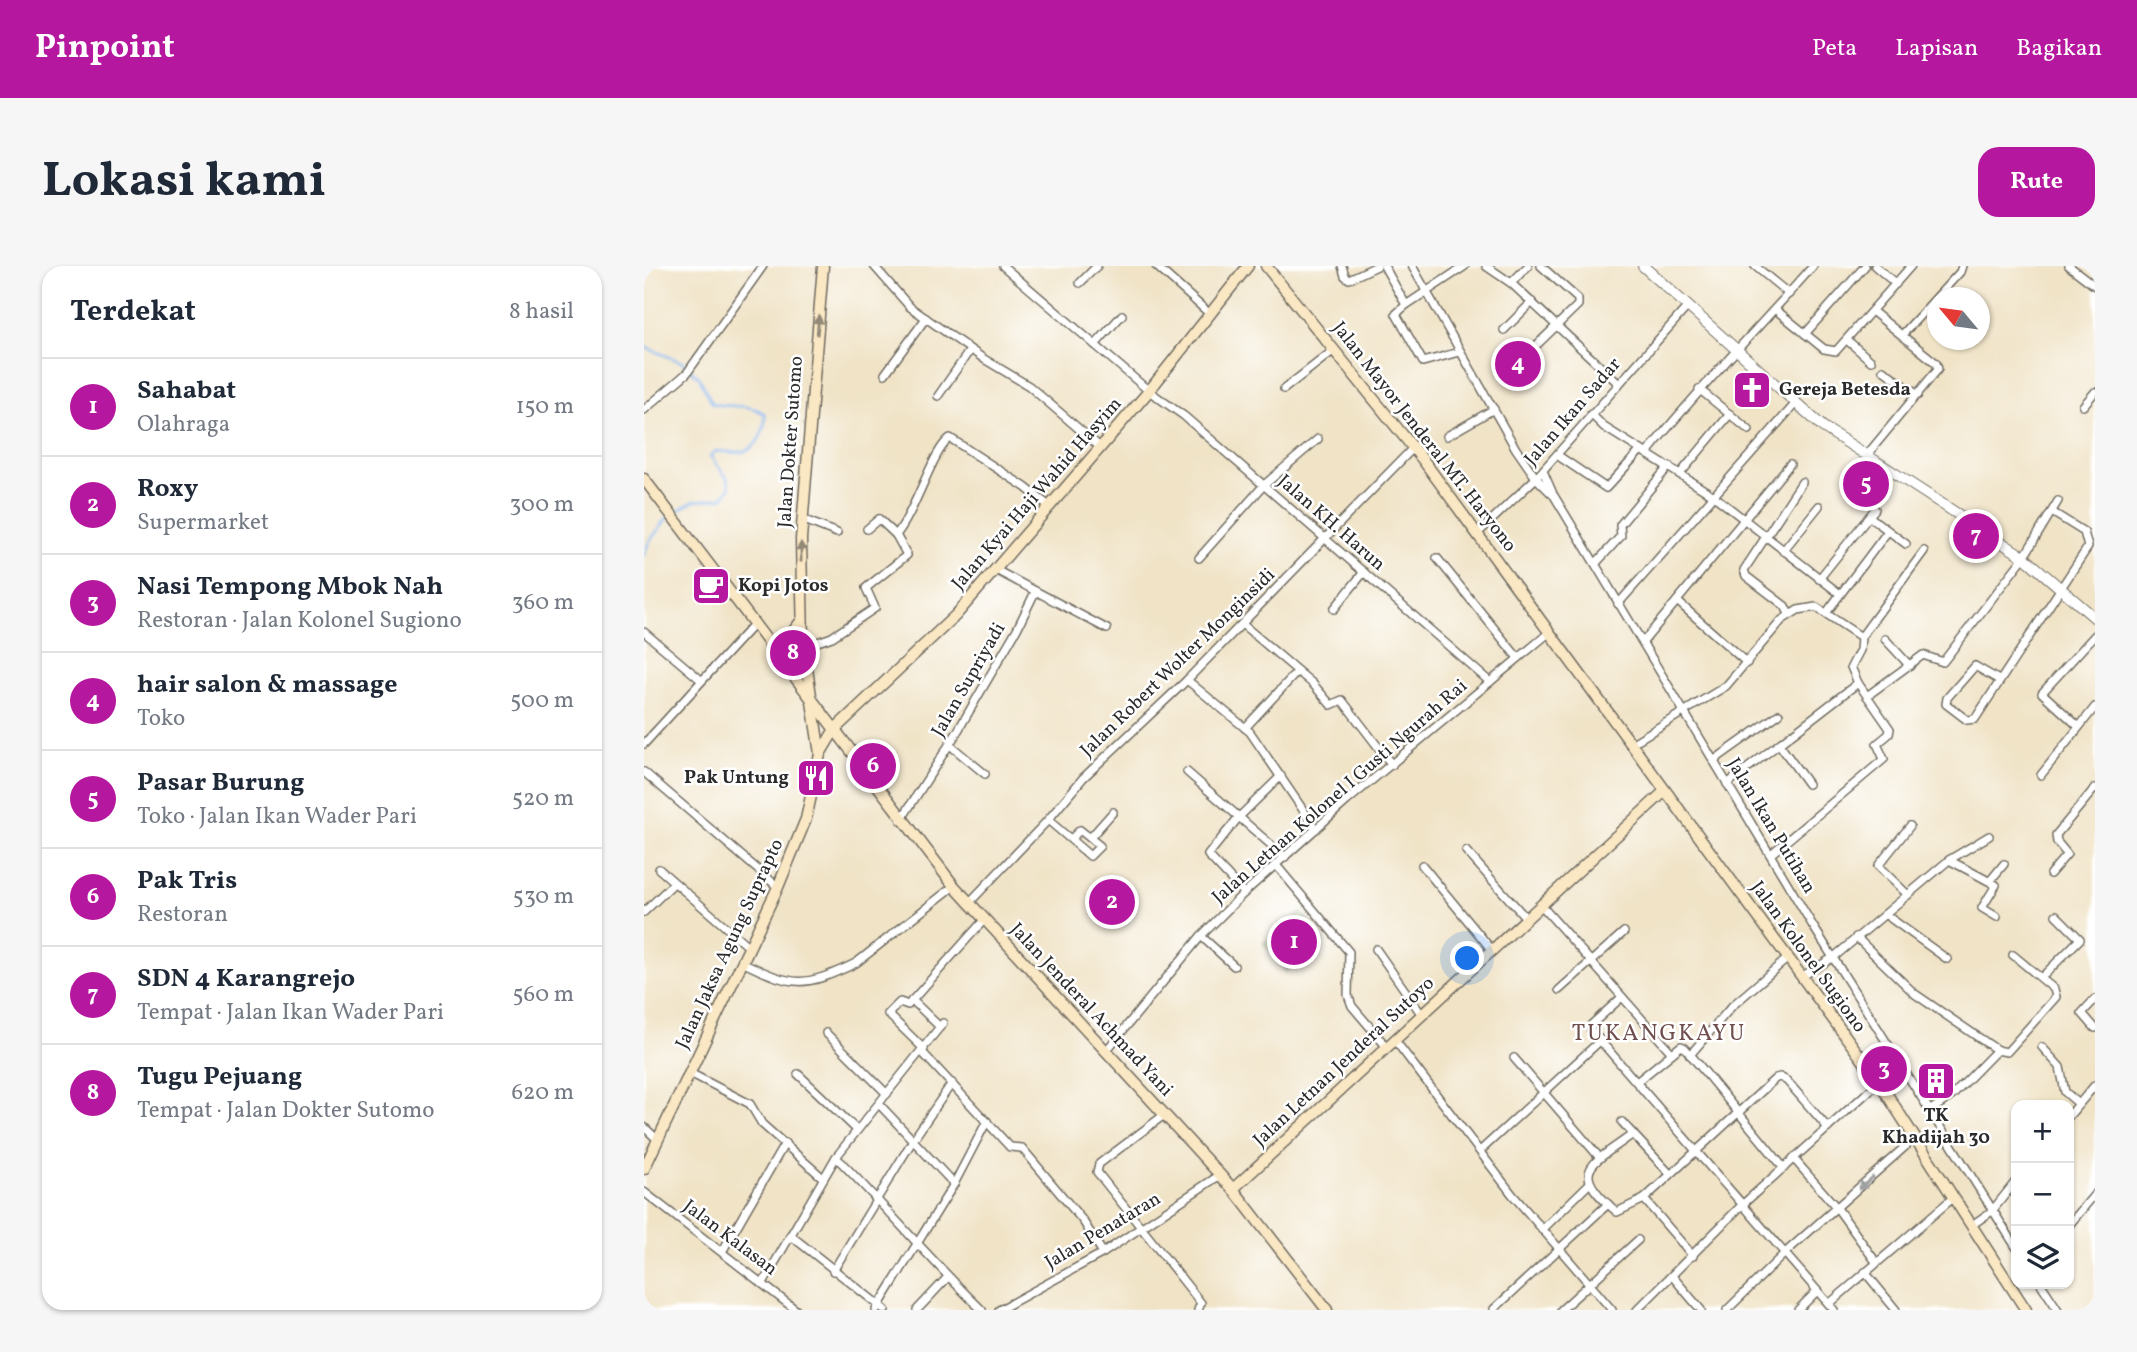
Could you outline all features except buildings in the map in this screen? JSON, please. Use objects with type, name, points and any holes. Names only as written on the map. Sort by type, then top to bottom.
[{"type":"main road","name":"Jalan Dokter Sutomo","points":[[820,754],[803,647],[802,620],[803,519],[822,266]]},
{"type":"main road","name":"Jalan Kyai Haji Wahid Hasyim","points":[[835,729],[956,615],[1149,391],[1248,266]]},
{"type":"main road","name":"Jalan Mayor Jenderal MT. Haryono","points":[[1266,266],[1413,448],[1550,632]]},
{"type":"main road","name":"Jalan Jenderal Achmad Yani","points":[[644,479],[771,643],[901,820],[954,886],[1233,1189],[1327,1310]]},
{"type":"main road","points":[[771,643],[787,639],[802,620]]},
{"type":"main road","name":"Jalan Kolonel Sugiono","points":[[1550,632],[1879,1082],[1972,1225],[2011,1279]]},
{"type":"main road","name":"Jalan Jaksa Agung Suprapto","points":[[644,1169],[778,887],[806,819],[820,754],[835,729]]},
{"type":"main road","name":"Jalan Letnan Jenderal Sutoyo","points":[[1233,1189],[1665,791]]},
{"type":"main road","name":"Jalan Kolonel Sugiono","points":[[2016,1289],[2026,1310]]},
{"type":"street","points":[[644,410],[687,373],[763,266]]},
{"type":"street","points":[[874,266],[910,307],[970,350],[1029,386],[1100,447]]},
{"type":"street","name":"Jalan KH. Harun","points":[[1003,266],[1149,391],[1184,416],[1490,682]]},
{"type":"street","points":[[1080,283],[1097,266]]},
{"type":"street","points":[[1156,266],[1210,315]]},
{"type":"street","points":[[1342,266],[1349,279],[1377,266]]},
{"type":"street","points":[[1384,266],[1406,305]]},
{"type":"street","points":[[1412,266],[1516,449],[1536,478],[1553,494]]},
{"type":"street","points":[[1486,266],[1511,283],[1619,384]]},
{"type":"street","points":[[1511,283],[1528,266]]},
{"type":"street","points":[[1514,367],[1558,327],[1578,302],[1541,266]]},
{"type":"street","points":[[1643,266],[1823,427],[2024,557],[2095,618]]},
{"type":"street","points":[[1755,266],[1788,294]]},
{"type":"street","points":[[1556,455],[1605,488],[1644,452],[1699,389],[1776,310],[1813,266]]},
{"type":"street","points":[[1805,334],[1865,266]]},
{"type":"street","points":[[1875,266],[1896,284]]},
{"type":"street","points":[[1776,310],[1827,350],[1836,351],[1911,266]]},
{"type":"street","points":[[1902,335],[1960,272],[1962,266]]},
{"type":"street","points":[[2069,266],[2095,286]]},
{"type":"street","points":[[1459,352],[1423,362],[1396,314],[1460,270]]},
{"type":"street","points":[[1504,330],[1532,302]]},
{"type":"street","name":"Jalan Ikan Sadar","points":[[1478,534],[1543,471],[1688,306]]},
{"type":"street","points":[[1866,456],[1918,396],[1937,372],[1938,366],[1872,312]]},
{"type":"street","points":[[1095,345],[1122,315]]},
{"type":"street","points":[[885,374],[926,318]]},
{"type":"street","points":[[1847,340],[1871,360]]},
{"type":"street","points":[[938,396],[970,350]]},
{"type":"street","points":[[1284,389],[1334,350]]},
{"type":"street","points":[[1883,370],[1918,396]]},
{"type":"street","points":[[1699,389],[1749,430]]},
{"type":"street","points":[[2083,407],[2095,392]]},
{"type":"street","points":[[1618,604],[1796,403]]},
{"type":"street","points":[[1447,436],[1494,408]]},
{"type":"street","points":[[1591,414],[1604,427],[1714,496],[1840,594]]},
{"type":"street","points":[[1680,474],[1730,414]]},
{"type":"street","points":[[896,535],[914,509],[941,446],[950,438],[1049,506]]},
{"type":"street","points":[[1199,558],[1264,485],[1318,439]]},
{"type":"street","name":"Jalan Robert Wolter Monginsidi","points":[[969,903],[1048,820],[1083,778],[1187,680],[1413,448]]},
{"type":"street","points":[[1643,642],[1790,464]]},
{"type":"street","points":[[1596,563],[1621,536],[1620,525],[1669,466]]},
{"type":"street","points":[[1543,471],[1553,494]]},
{"type":"street","points":[[1789,614],[1785,606],[1744,573],[1765,536],[1802,482]]},
{"type":"street","name":"Jalan Ikan Putihan","points":[[1553,494],[1727,784],[2011,1240]]},
{"type":"street","points":[[1867,696],[1926,654],[1943,662],[2024,557],[2058,501]]},
{"type":"street","points":[[1783,551],[1819,506]]},
{"type":"street","points":[[1819,579],[1875,509]]},
{"type":"street","points":[[1999,680],[1975,666],[1947,698],[1946,704],[1972,721],[2063,589],[2088,547],[2084,531],[2052,512]]},
{"type":"street","points":[[1870,517],[1906,544]]},
{"type":"street","points":[[803,519],[837,533]]},
{"type":"street","points":[[803,647],[832,637],[875,608],[866,588],[907,555],[896,535],[879,519],[867,529]]},
{"type":"street","points":[[1827,612],[1888,531]]},
{"type":"street","points":[[1771,854],[1884,759],[1877,744],[1890,731],[1858,683],[1851,667],[1860,650],[1861,637],[1924,551]]},
{"type":"street","points":[[1437,558],[1518,659]]},
{"type":"street","points":[[994,569],[1107,629]]},
{"type":"street","points":[[1334,609],[1364,572]]},
{"type":"street","name":"Jalan Supriyadi","points":[[901,820],[950,745],[1017,629],[1035,592]]},
{"type":"street","points":[[1677,601],[1746,663]]},
{"type":"street","points":[[1631,744],[1683,711],[1706,701],[1726,686],[1789,614],[1806,607],[1827,612],[1861,637]]},
{"type":"street","points":[[644,744],[755,623]]},
{"type":"street","points":[[1242,624],[1313,684],[1331,705],[1342,700],[1392,765]]},
{"type":"street","points":[[644,632],[701,680]]},
{"type":"street","name":"Jalan Letnan Kolonel I Gusti Ngurah Rai","points":[[1106,1051],[1201,936],[1244,893],[1550,632]]},
{"type":"street","points":[[2078,726],[2042,693],[2095,635]]},
{"type":"street","points":[[1885,639],[1910,666]]},
{"type":"street","points":[[1245,728],[1297,672]]},
{"type":"street","points":[[1187,680],[1245,728],[1316,829]]},
{"type":"street","points":[[1727,784],[1858,683]]},
{"type":"street","points":[[2042,775],[2095,707]]},
{"type":"street","points":[[1713,761],[1779,714]]},
{"type":"street","points":[[1779,744],[1808,784]]},
{"type":"street","points":[[950,745],[985,774]]},
{"type":"street","points":[[644,772],[778,887]]},
{"type":"street","points":[[1187,772],[1285,857]]},
{"type":"street","points":[[1244,893],[1208,855],[1238,818],[1281,776]]},
{"type":"street","points":[[2050,874],[2067,854],[2057,842],[2056,835],[2095,788]]},
{"type":"street","points":[[1090,838],[1113,812]]},
{"type":"street","points":[[1048,820],[1070,839],[1090,856],[1100,846],[1080,830],[1070,839]]},
{"type":"street","points":[[1908,895],[1878,866],[1910,826]]},
{"type":"street","points":[[1801,977],[1834,957],[1949,860],[1989,836]]},
{"type":"street","points":[[1466,851],[1526,918]]},
{"type":"street","points":[[1949,860],[1990,881],[1995,887],[1982,908],[1997,917]]},
{"type":"street","points":[[1990,881],[2004,864]]},
{"type":"street","points":[[1276,865],[1352,957],[1348,995],[1352,1006],[1390,1043],[1558,1250],[1612,1310]]},
{"type":"street","points":[[1422,865],[1492,949]]},
{"type":"street","points":[[659,869],[750,948]]},
{"type":"street","points":[[644,912],[674,883]]},
{"type":"street","points":[[744,963],[779,980],[795,982],[838,972],[856,963],[954,886]]},
{"type":"street","points":[[1541,905],[1671,1052]]},
{"type":"street","points":[[1886,915],[1947,959]]},
{"type":"street","points":[[2042,977],[2080,939],[2056,915]]},
{"type":"street","points":[[984,920],[907,1006],[900,1002],[888,1015],[1010,1147],[1022,1148],[1083,1221],[1103,1253]]},
{"type":"street","points":[[1559,990],[1625,932]]},
{"type":"street","points":[[1201,936],[1234,966]]},
{"type":"street","points":[[1856,937],[1915,994],[1997,1050],[2007,1052],[2056,997],[2054,989],[2042,977],[2013,955]]},
{"type":"street","points":[[1376,949],[1422,1015]]},
{"type":"street","points":[[1690,1055],[1732,1006],[1788,958]]},
{"type":"street","points":[[1622,997],[1591,1025],[1591,1030],[1638,1081],[1831,1307],[1877,1262],[1954,1197]]},
{"type":"street","points":[[2095,999],[2082,1013],[2095,1028]]},
{"type":"street","points":[[763,1283],[836,1157],[942,1025],[912,1000]]},
{"type":"street","points":[[826,1033],[887,1094]]},
{"type":"street","points":[[1480,1151],[1601,1040]]},
{"type":"street","points":[[1638,1081],[1681,1046],[1784,1168]]},
{"type":"street","points":[[2042,1047],[2060,1067],[2065,1092],[2079,1104]]},
{"type":"street","points":[[1931,1111],[1953,1095],[1997,1050]]},
{"type":"street","points":[[1514,1058],[1545,1090],[1600,1158]]},
{"type":"street","points":[[690,1073],[750,1104],[762,1124],[823,1178]]},
{"type":"street","points":[[798,1074],[856,1130]]},
{"type":"street","points":[[1633,1134],[1600,1158],[1587,1174],[1589,1184],[1619,1213],[1644,1199],[1780,1077],[1828,1128]]},
{"type":"street","points":[[1637,1310],[1673,1277],[1742,1205],[1879,1082]]},
{"type":"street","points":[[833,1271],[876,1198],[952,1083]]},
{"type":"street","points":[[2074,1110],[2095,1085]]},
{"type":"street","points":[[879,1104],[954,1184]]},
{"type":"street","points":[[1164,1115],[1097,1168],[1201,1303],[1198,1310]]},
{"type":"street","points":[[790,1235],[880,1309],[917,1241],[954,1184],[987,1121]]},
{"type":"street","points":[[1622,1122],[1670,1174]]},
{"type":"street","points":[[644,1128],[658,1140]]},
{"type":"street","points":[[1727,1310],[1786,1252],[1916,1137]]},
{"type":"street","points":[[722,1252],[785,1143]]},
{"type":"street","points":[[836,1157],[917,1241],[947,1278],[982,1310]]},
{"type":"street","points":[[1794,1158],[1837,1208],[1877,1262]]},
{"type":"street","name":"Jalan Penataran","points":[[999,1310],[1103,1253],[1220,1175]]},
{"type":"street","points":[[1542,1230],[1589,1184]]},
{"type":"street","points":[[1972,1225],[1992,1211],[2011,1187]]},
{"type":"street","name":"Jalan Kalasan","points":[[644,1192],[796,1310]]},
{"type":"street","points":[[2074,1219],[2095,1194]]},
{"type":"street","points":[[1644,1199],[1693,1256]]},
{"type":"street","points":[[1494,1310],[1608,1204]]},
{"type":"street","points":[[1560,1310],[1639,1240]]},
{"type":"street","points":[[1866,1272],[1896,1310]]},
{"type":"street","points":[[1673,1277],[1701,1310]]},
{"type":"street","points":[[917,1310],[947,1278]]},
{"type":"street","points":[[2044,1289],[2059,1310]]},
{"type":"street","points":[[1798,1310],[1817,1291]]},
{"type":"green space","points":[[1302,913],[1324,941],[1286,971],[1264,943]]},
{"type":"waterway","points":[[644,347],[682,362],[699,377],[712,403],[752,408],[765,414],[761,436],[750,449],[738,452],[716,451],[710,456],[728,479],[730,488],[722,498],[694,501],[673,513]]},
{"type":"waterway","points":[[644,555],[649,542],[668,517]]},
{"type":"place","name":"hair salon & massage","points":[[1518,364]]},
{"type":"place","name":"Gereja Betesda","points":[[1752,390]]},
{"type":"place","name":"Pasar Burung","points":[[1866,484]]},
{"type":"place","name":"SDN 4 Karangrejo","points":[[1976,536]]},
{"type":"place","name":"Kopi Jotos","points":[[711,586]]},
{"type":"place","name":"Tugu Pejuang","points":[[793,653]]},
{"type":"place","name":"Pak Tris","points":[[873,766]]},
{"type":"place","name":"Pak Untung","points":[[816,778]]},
{"type":"place","name":"Roxy","points":[[1112,902]]},
{"type":"place","name":"Sahabat","points":[[1294,942]]},
{"type":"place","name":"Nasi Tempong Mbok Nah","points":[[1884,1069]]},
{"type":"place","name":"TK Khadijah 30","points":[[1936,1081]]},
{"type":"district","name":"TUKANGKAYU","points":[[1659,1034]]}]
